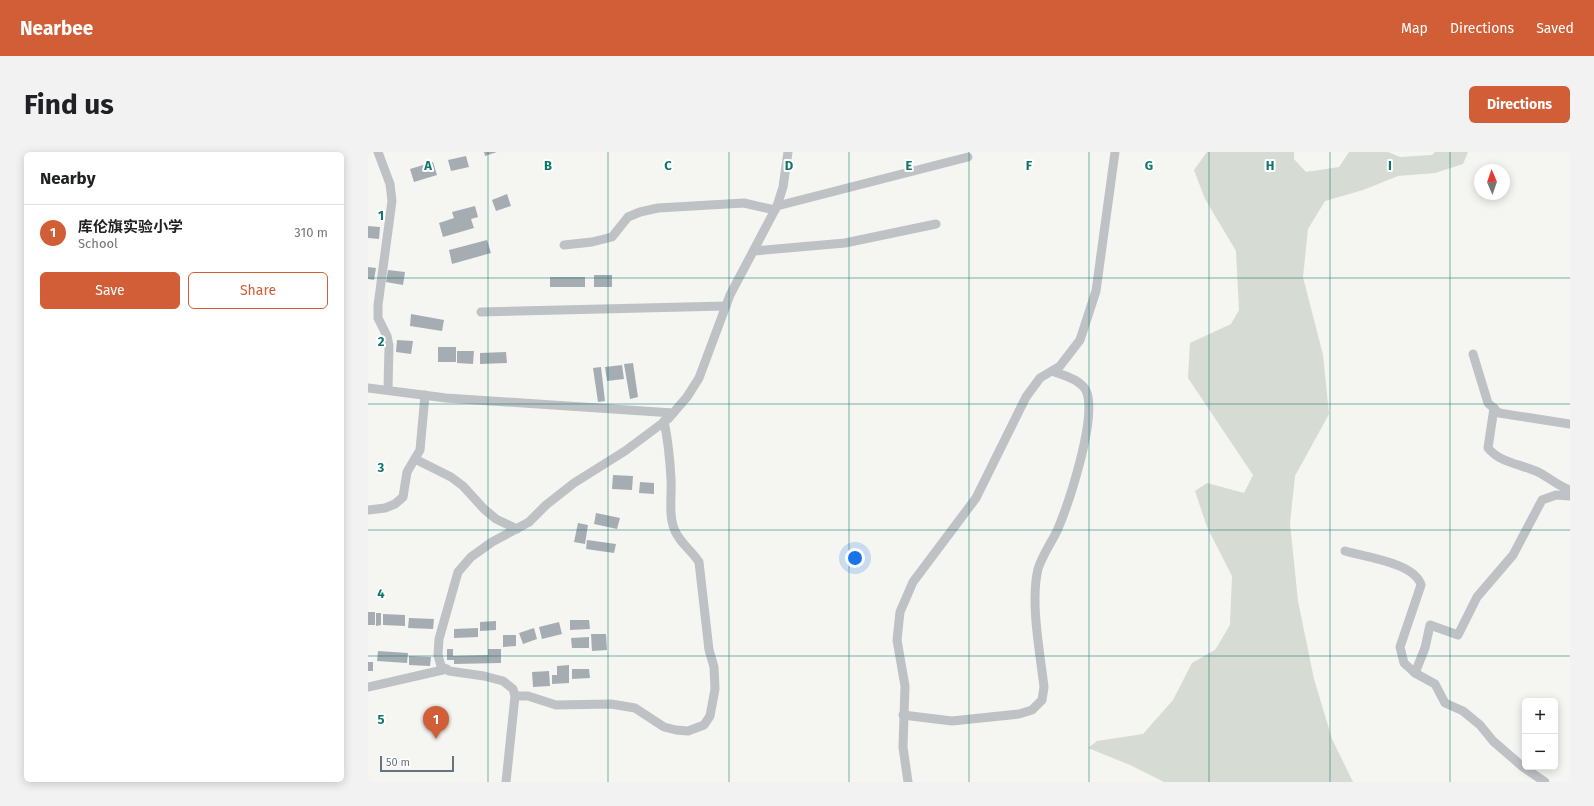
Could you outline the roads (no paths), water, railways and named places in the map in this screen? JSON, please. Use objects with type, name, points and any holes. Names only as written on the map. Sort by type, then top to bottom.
[{"type":"street","points":[[368,154],[378,152],[390,184],[392,201],[378,305],[378,318],[387,336],[389,346],[388,389]]},
{"type":"street","points":[[506,782],[515,696],[513,689],[503,681],[447,669],[442,666],[438,655],[439,639],[458,572],[471,557],[492,542],[529,522],[546,505],[574,483],[625,451],[664,421],[687,397],[699,378],[726,306],[776,208],[783,188],[788,152]]},
{"type":"street","points":[[908,782],[903,747],[905,686],[897,640],[900,612],[913,582],[976,498],[1026,397],[1040,378],[1060,366],[1080,340],[1096,291],[1115,152]]},
{"type":"street","points":[[564,245],[592,242],[612,237],[628,217],[640,212],[658,208],[723,203],[744,203],[776,208],[968,156]]},
{"type":"street","points":[[754,251],[845,243],[936,224]]},
{"type":"street","points":[[481,312],[726,306]]},
{"type":"street","points":[[1473,354],[1488,403],[1499,412],[1570,424]]},
{"type":"street","points":[[903,716],[952,721],[982,719],[1019,714],[1032,710],[1042,700],[1044,687],[1035,593],[1038,568],[1057,530],[1067,502],[1087,426],[1088,407],[1086,392],[1079,383],[1052,371]]},
{"type":"street","points":[[368,388],[388,389],[446,398],[673,413]]},
{"type":"street","points":[[368,510],[385,508],[395,504],[403,497],[407,472],[420,450],[425,395]]},
{"type":"street","points":[[1494,408],[1488,448],[1495,457],[1540,473],[1559,486],[1570,490]]},
{"type":"street","points":[[515,696],[528,696],[556,705],[611,704],[635,708],[664,727],[676,730],[688,731],[704,725],[710,716],[715,689],[714,674],[709,650],[699,562],[694,554],[684,546],[675,531],[671,518],[669,446],[664,421]]},
{"type":"street","points":[[415,459],[451,477],[463,486],[484,509],[496,519],[517,529]]},
{"type":"street","points":[[1415,673],[1425,648],[1430,625],[1458,635],[1477,597],[1514,555],[1542,500],[1549,496],[1556,495],[1570,496]]},
{"type":"street","points":[[1345,551],[1403,567],[1414,573],[1420,580],[1421,585],[1400,646],[1404,663],[1415,673],[1435,684],[1444,702],[1464,711],[1480,725],[1499,746],[1523,767],[1545,782]]},
{"type":"street","points":[[368,687],[447,669]]},
{"type":"place","name":"库伦旗实验小学","points":[[436,739]]}]
